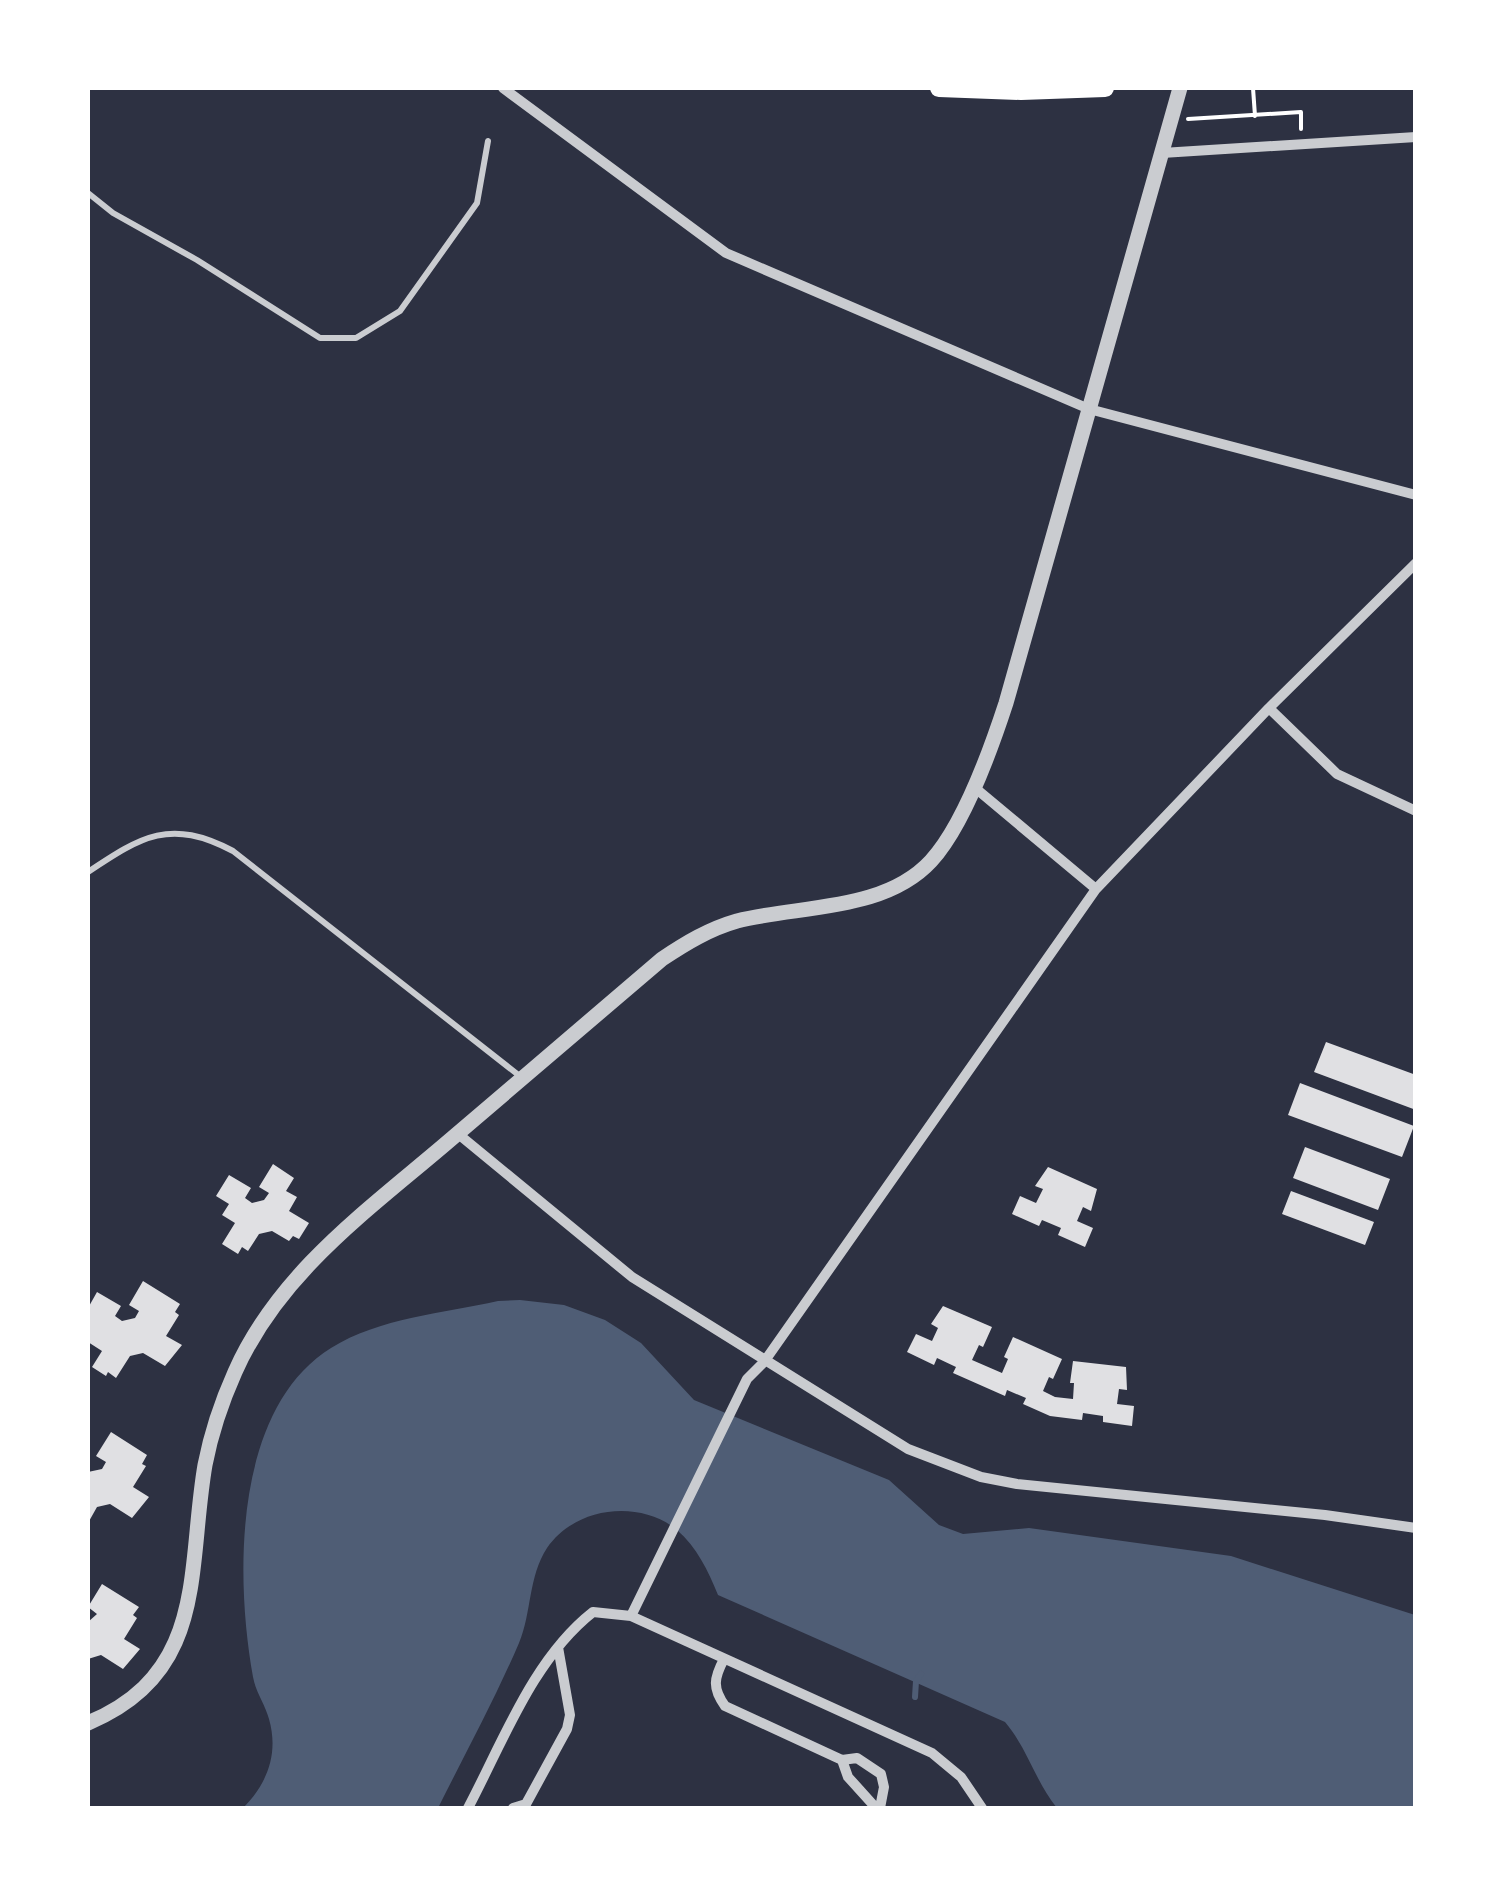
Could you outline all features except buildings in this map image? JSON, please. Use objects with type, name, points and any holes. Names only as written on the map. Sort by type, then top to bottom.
[{"type":"main road","points":[[940,88],[1105,88]]},
{"type":"street","points":[[503,88],[726,253],[1089,409],[1416,495]]},
{"type":"street","points":[[88,1723],[140,1689],[174,1647],[192,1589],[209,1448],[235,1373],[254,1334],[305,1266],[662,959],[708,931],[736,921],[863,898],[913,877],[932,861],[992,746],[1180,88]]},
{"type":"street","points":[[1162,153],[1416,137]]},
{"type":"street","points":[[631,1616],[747,1379],[764,1362],[1096,889],[1416,562]]},
{"type":"street","points":[[1270,708],[1337,774],[1416,811]]},
{"type":"street","points":[[974,786],[1096,889]]},
{"type":"street","points":[[457,1133],[632,1276],[908,1449],[981,1478],[1055,1490],[1325,1515],[1416,1528]]},
{"type":"street","points":[[468,1808],[539,1674],[573,1628],[593,1612],[631,1616],[932,1753],[961,1777],[982,1808]]},
{"type":"street","points":[[512,1808],[527,1806],[567,1729],[570,1715],[558,1647]]},
{"type":"street","points":[[724,1659],[714,1679],[717,1695],[725,1706],[842,1760],[858,1758],[881,1774],[884,1787],[878,1808],[848,1777],[842,1760]]},
{"type":"lane","points":[[88,193],[113,213],[197,260],[320,338],[356,338],[400,311],[477,203],[488,141]]},
{"type":"lane","points":[[88,872],[132,843],[156,834],[182,832],[208,838],[233,851],[522,1077]]},
{"type":"path","points":[[1253,88],[1255,116]]},
{"type":"path","points":[[1208,119],[1300,112]]},
{"type":"water","points":[[520,1300],[564,1305],[605,1320],[641,1343],[694,1400],[889,1480],[939,1525],[963,1534],[1029,1528],[1231,1556],[1415,1615],[1415,1808],[1057,1808],[1005,1722],[718,1595],[696,1552],[677,1530],[662,1520],[627,1511],[590,1516],[559,1534],[547,1548],[536,1571],[519,1643],[438,1808],[243,1808],[264,1779],[273,1744],[269,1719],[253,1677],[247,1637],[244,1545],[248,1498],[275,1411],[299,1376],[331,1348],[350,1338],[412,1318]]},
{"type":"waterway","points":[[915,1697],[916,1681],[921,1674]]}]
